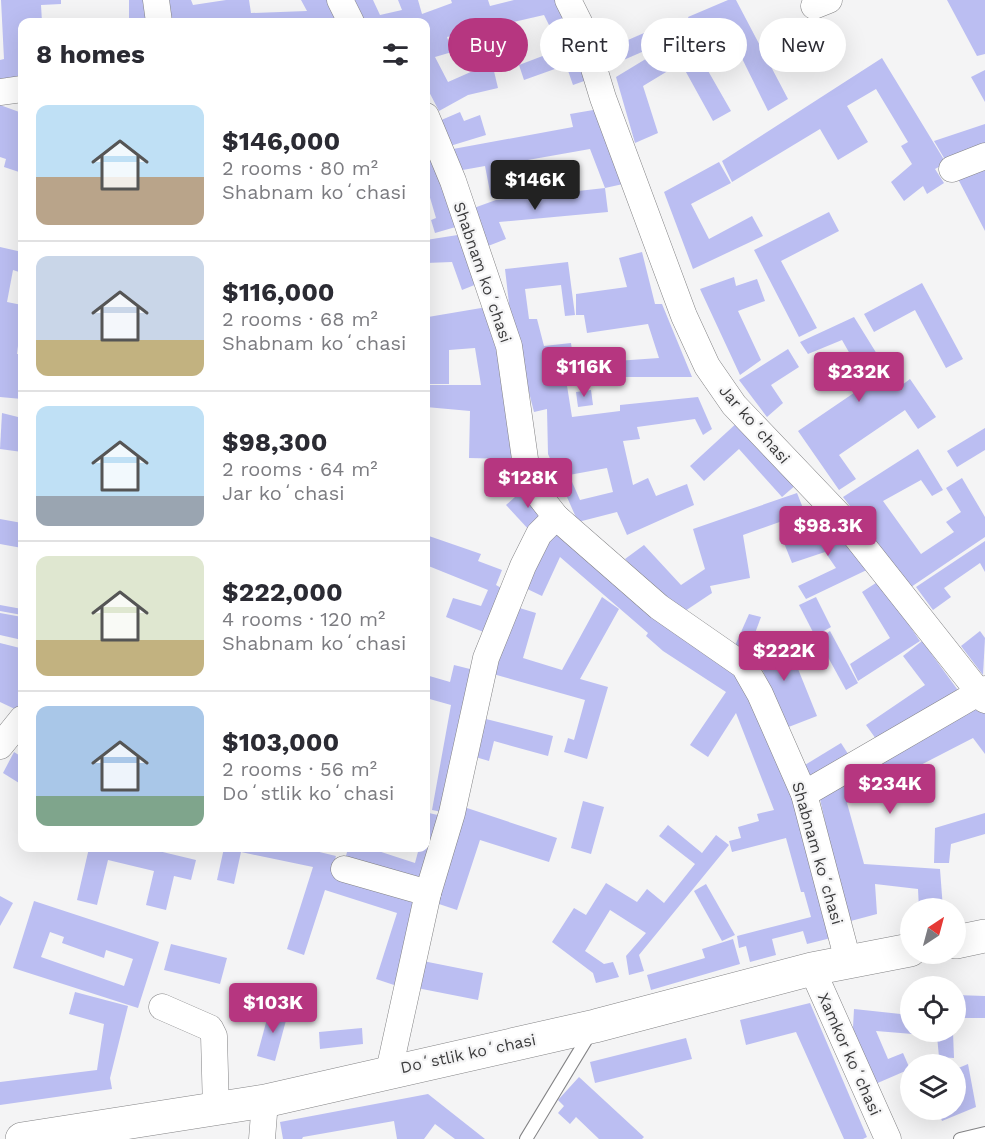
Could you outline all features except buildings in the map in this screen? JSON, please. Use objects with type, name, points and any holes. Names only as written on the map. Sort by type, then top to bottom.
[{"type":"street","points":[[156,0],[158,18]]},
{"type":"street","points":[[340,0],[349,18]]},
{"type":"street","name":"Jar koʻchasi","points":[[568,0],[581,27],[603,98],[684,316],[707,366],[734,405],[837,514],[983,694]]},
{"type":"street","points":[[0,92],[18,90]]},
{"type":"street","name":"Shabnam koʻchasi","points":[[430,126],[453,181],[509,346],[527,474],[538,494],[556,517],[659,607],[744,666],[760,694],[804,794],[848,961]]},
{"type":"street","points":[[952,169],[985,156]]},
{"type":"street","points":[[389,1071],[428,893],[452,813],[486,658],[523,566],[539,534],[556,517]]},
{"type":"street","points":[[804,794],[983,694]]},
{"type":"street","points":[[0,746],[18,724]]},
{"type":"street","points":[[344,869],[428,893]]},
{"type":"street","points":[[966,940],[985,936]]},
{"type":"street","name":"Doʻstlik koʻchasi","points":[[22,1139],[265,1101],[595,1026],[812,969],[900,952]]},
{"type":"street","name":"Xamkor koʻchasi","points":[[812,969],[888,1139]]},
{"type":"street","points":[[162,1007],[210,1028],[214,1036],[216,1110]]},
{"type":"street","points":[[262,1139],[265,1101]]},
{"type":"lane","points":[[526,1139],[595,1026]]},
{"type":"lane","points":[[960,1139],[985,1133]]}]
